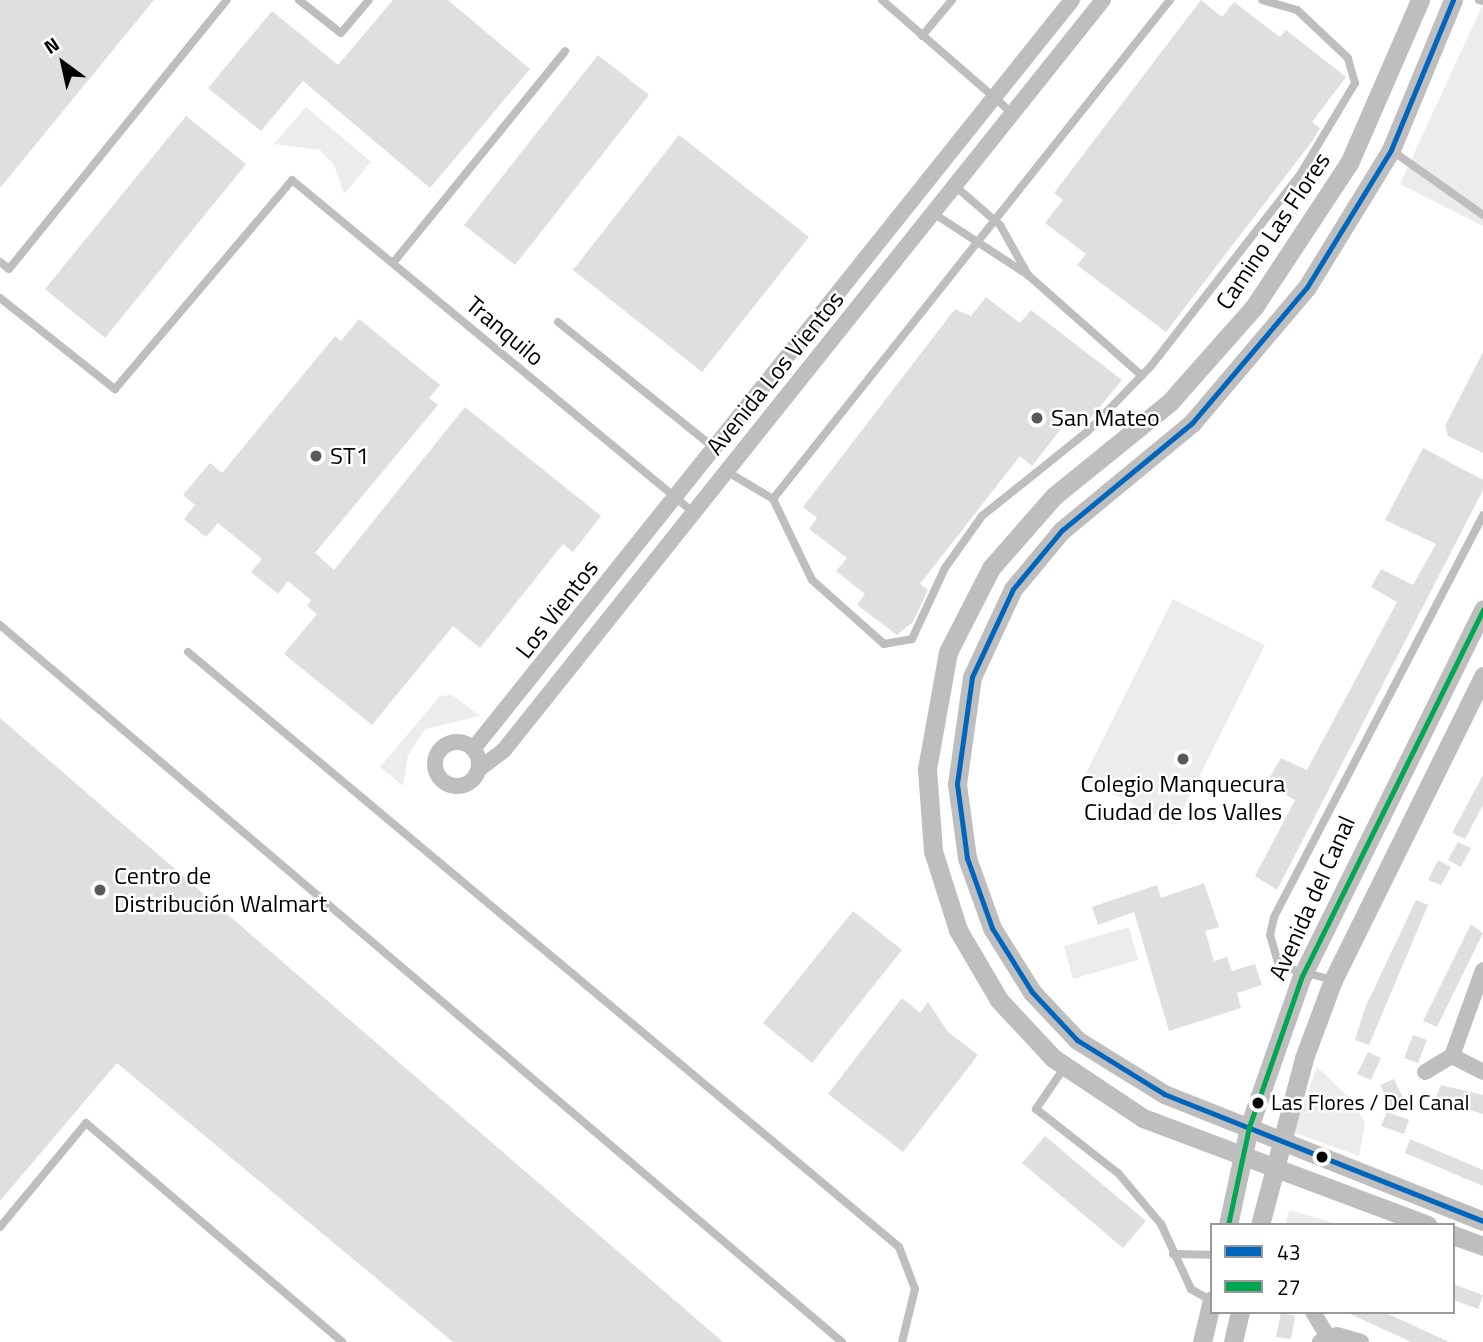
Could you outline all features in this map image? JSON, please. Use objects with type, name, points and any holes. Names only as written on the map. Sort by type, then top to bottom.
[{"type":"street","name":"Avenida Los Vientos","points":[[675,497],[1072,0]]},
{"type":"street","name":"Avenida Los Vientos","points":[[474,748],[448,743],[435,766],[442,780],[458,786],[504,750],[1103,0]]},
{"type":"street","name":"Camino Las Flores","points":[[1420,0],[1369,124],[1280,274],[1170,402],[1018,532],[979,586],[948,652],[926,769],[940,878],[983,977],[1064,1068],[1130,1111],[1242,1157],[1275,1165],[1423,1223]]},
{"type":"street","points":[[1453,0],[1391,150],[1307,287],[1224,389],[1156,457],[1062,530],[1024,573],[987,635],[961,729],[957,784],[967,858],[992,928],[1018,974],[1062,1025],[1108,1063],[1164,1094],[1249,1127],[1281,1143],[1483,1221]]},
{"type":"street","name":"Los Vientos","points":[[474,748],[675,497]]},
{"type":"street","name":"Avenida del Canal","points":[[1228,1223],[1249,1127],[1302,976],[1483,609]]},
{"type":"street","points":[[1260,1223],[1281,1143],[1333,980],[1483,676]]},
{"type":"street","points":[[474,748],[479,769]]},
{"type":"street","points":[[1424,1072],[1452,1056],[1483,970]]},
{"type":"street","points":[[1452,1056],[1483,1072]]},
{"type":"street","points":[[1455,1236],[1483,1246]]},
{"type":"street","points":[[1202,1342],[1210,1308]]},
{"type":"street","points":[[1233,1342],[1240,1314]]},
{"type":"street","points":[[1314,1314],[1324,1339],[1361,1342]]},
{"type":"lane","points":[[0,262],[9,269],[227,0]]},
{"type":"lane","points":[[299,0],[341,33],[369,0]]},
{"type":"lane","points":[[882,0],[1013,113]]},
{"type":"lane","points":[[922,36],[952,0]]},
{"type":"lane","points":[[774,499],[1170,0]]},
{"type":"lane","points":[[726,471],[774,499],[812,580],[884,644],[902,646],[912,639],[945,568],[982,516],[1087,432],[1142,376],[1301,173],[1355,83],[1348,58],[1297,10],[1262,0]]},
{"type":"lane","points":[[393,263],[565,51]]},
{"type":"lane","points":[[1391,150],[1483,215]]},
{"type":"lane","name":"Tranquilo","points":[[0,298],[116,389],[292,180],[693,512]]},
{"type":"lane","points":[[954,185],[995,220],[1028,275]]},
{"type":"lane","points":[[933,212],[975,244],[1028,275],[1142,376]]},
{"type":"lane","points":[[558,322],[714,448]]},
{"type":"lane","points":[[1333,980],[1302,976],[1279,966],[1270,935],[1274,917],[1483,515]]},
{"type":"lane","points":[[0,625],[842,1342]]},
{"type":"lane","points":[[188,652],[898,1247],[915,1289],[902,1342]]},
{"type":"lane","points":[[1064,1068],[1036,1109],[1118,1173],[1161,1224],[1191,1289],[1210,1299]]},
{"type":"lane","points":[[0,1227],[86,1123],[342,1342]]},
{"type":"lane","points":[[1173,1254],[1210,1255]]},
{"type":"shaded area","points":[[1483,4],[1483,226],[1400,184]]},
{"type":"shaded area","points":[[306,107],[371,162],[344,194],[334,165],[320,150],[274,144]]},
{"type":"shaded area","points":[[1173,599],[1265,645],[1175,825],[1083,779]]},
{"type":"shaded area","points":[[452,695],[480,716],[425,729],[408,755],[403,786],[380,767],[440,696]]},
{"type":"shaded area","points":[[1129,927],[1138,960],[1073,979],[1064,946]]},
{"type":"shaded area","points":[[1317,1067],[1352,1100],[1365,1123],[1359,1156],[1293,1132]]},
{"type":"shaded area","points":[[1289,1210],[1331,1222],[1331,1223],[1286,1223]]},
{"type":"building","points":[[0,0],[154,0],[0,188]]},
{"type":"building","points":[[393,0],[448,0],[530,69],[430,188],[303,81],[261,131],[208,88],[272,11],[338,65]]},
{"type":"building","points":[[1201,0],[1222,17],[1234,2],[1280,37],[1286,30],[1346,77],[1312,122],[1320,128],[1313,140],[1166,332],[1077,265],[1086,254],[1045,223],[1063,200],[1054,193]]},
{"type":"building","points":[[598,55],[649,95],[515,265],[464,225]]},
{"type":"building","points":[[186,116],[246,164],[105,338],[45,289]]},
{"type":"building","points":[[679,135],[809,237],[702,372],[573,270]]},
{"type":"building","points":[[986,297],[1020,323],[1031,310],[1122,380],[1084,426],[1071,416],[1032,466],[1020,456],[920,584],[928,590],[913,622],[897,635],[857,605],[865,594],[836,571],[847,558],[809,529],[817,518],[803,507],[955,309],[971,316]]},
{"type":"building","points":[[359,319],[440,385],[429,398],[438,405],[315,553],[334,570],[465,407],[601,516],[573,552],[563,544],[480,648],[453,626],[372,725],[284,654],[317,614],[307,606],[311,600],[288,581],[278,594],[251,572],[262,559],[218,523],[206,537],[184,519],[195,505],[183,495],[210,463],[222,473],[335,336],[341,341]]},
{"type":"building","points":[[1483,352],[1483,453],[1448,436],[1445,426]]},
{"type":"building","points":[[1423,448],[1483,480],[1483,490],[1277,890],[1255,876],[1295,800],[1266,784],[1281,758],[1307,770],[1397,602],[1371,587],[1381,569],[1413,585],[1436,544],[1385,520]]},
{"type":"building","name":"Centro de Distribución Walmart","points":[[0,718],[723,1342],[453,1342],[117,1063],[0,1201]]},
{"type":"building","points":[[1483,775],[1483,805],[1465,839],[1452,833]]},
{"type":"building","points":[[1458,842],[1471,848],[1461,867],[1448,860]]},
{"type":"building","points":[[1438,860],[1451,867],[1441,885],[1428,880]]},
{"type":"building","points":[[1204,883],[1219,927],[1205,931],[1214,961],[1227,957],[1232,971],[1255,964],[1262,985],[1237,993],[1241,1008],[1169,1031],[1134,912],[1098,925],[1092,907],[1157,885],[1161,898]]},
{"type":"building","points":[[1416,900],[1428,905],[1369,1045],[1355,1040],[1365,1008]]},
{"type":"building","points":[[853,911],[902,950],[812,1063],[763,1023]]},
{"type":"building","points":[[1471,924],[1483,933],[1437,1027],[1423,1021]]},
{"type":"building","points":[[902,998],[920,1013],[928,1002],[948,1032],[978,1055],[903,1152],[828,1094]]},
{"type":"building","points":[[1413,1035],[1427,1040],[1418,1063],[1404,1058]]},
{"type":"building","points":[[1368,1052],[1381,1058],[1371,1080],[1357,1074]]},
{"type":"building","points":[[1394,1079],[1404,1100],[1391,1107],[1380,1085]]},
{"type":"building","points":[[1441,1085],[1483,1095],[1483,1114],[1435,1100]]},
{"type":"building","points":[[1387,1112],[1409,1120],[1404,1134],[1381,1126]]},
{"type":"building","points":[[1045,1136],[1146,1221],[1123,1248],[1022,1163]]},
{"type":"building","points":[[1410,1139],[1483,1170],[1483,1186],[1405,1153]]},
{"type":"building","points":[[1455,1285],[1483,1295],[1478,1309],[1455,1301]]},
{"type":"building","points":[[1281,1314],[1295,1316],[1291,1339],[1276,1337]]},
{"type":"building","points":[[1350,1314],[1388,1314],[1449,1342],[1411,1342]]},
{"type":"transit line","name":"43","points":[[1453,0],[1391,150],[1307,287],[1192,423],[1062,530],[1013,589],[972,677],[957,784],[967,858],[992,928],[1032,992],[1077,1040],[1164,1094],[1483,1221]]},
{"type":"transit line","name":"27","points":[[1228,1223],[1249,1127],[1302,976],[1483,609]]},
{"type":"place","name":"San Mateo","points":[[1037,418]]},
{"type":"place","name":"ST1","points":[[316,456]]},
{"type":"place","name":"Colegio Manquecura Ciudad de los Valles","points":[[1183,759]]},
{"type":"place","name":"Centro de Distribución Walmart","points":[[100,890]]},
{"type":"place","name":"Las Flores / Del Canal","points":[[1258,1103]]}]
